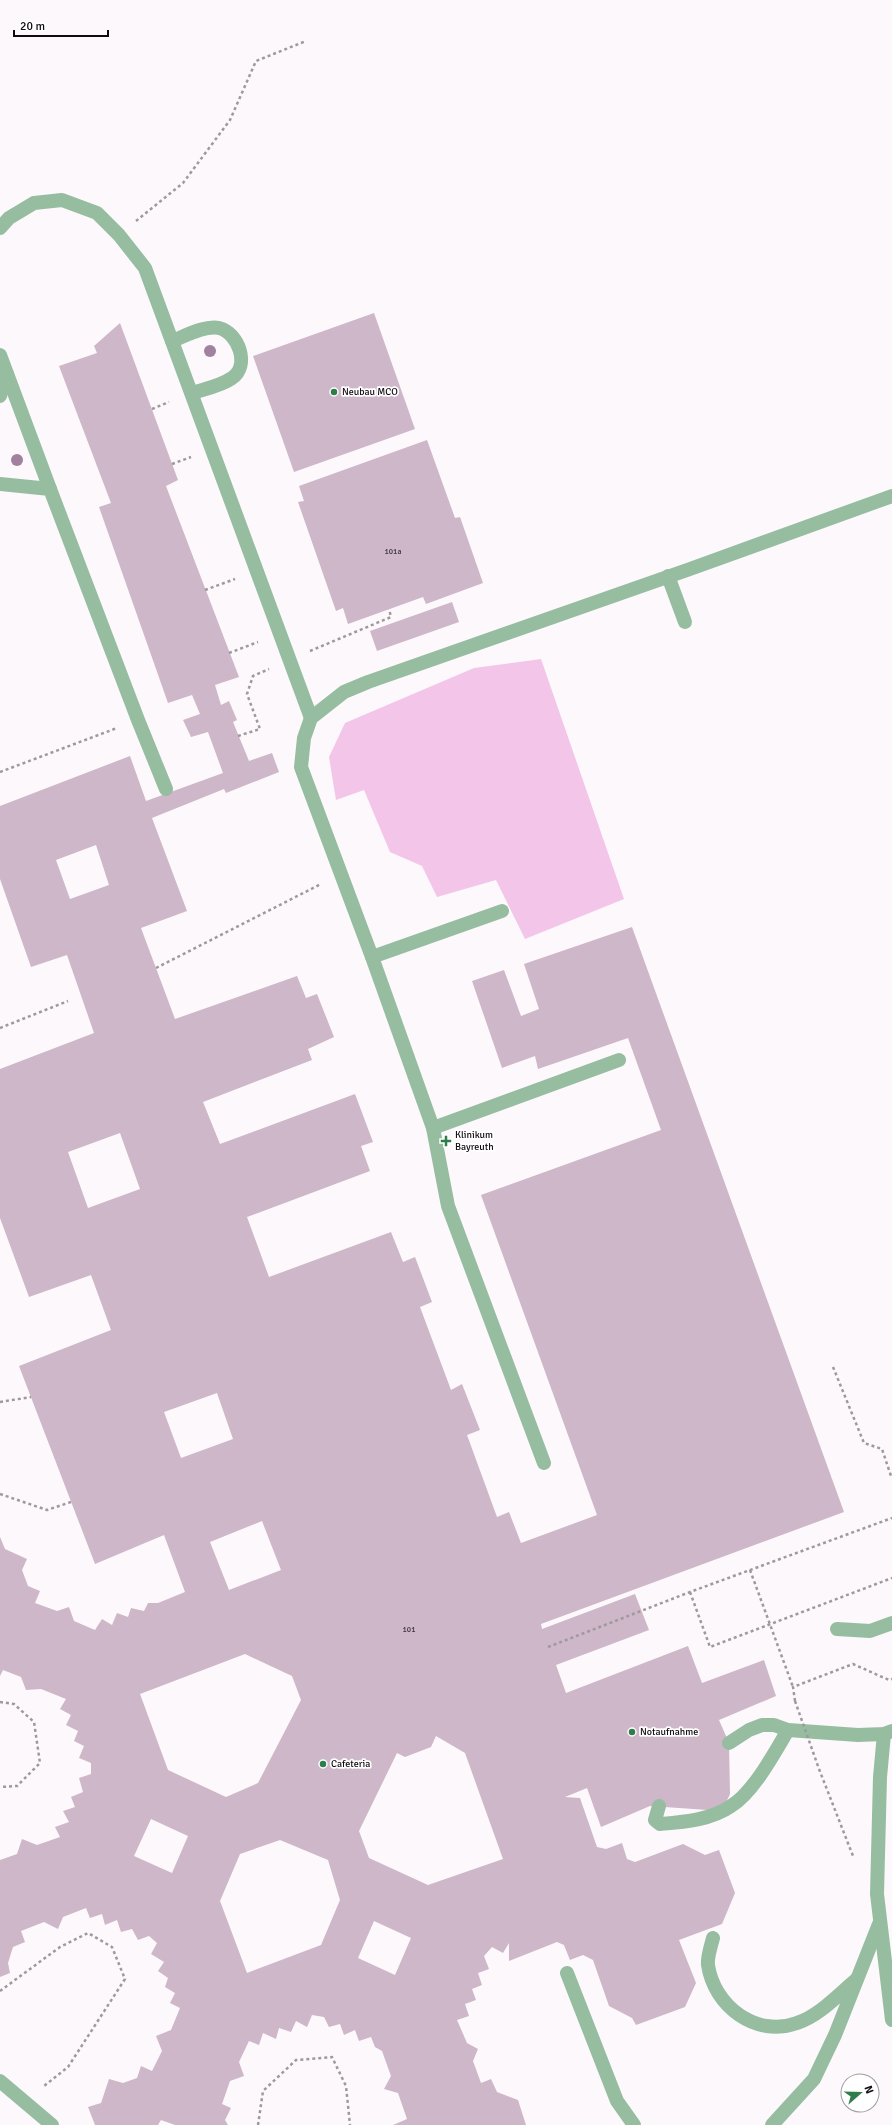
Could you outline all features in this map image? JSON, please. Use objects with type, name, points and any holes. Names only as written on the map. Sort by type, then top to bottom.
[{"type":"lane","points":[[0,228],[8,218],[34,203],[62,200],[97,213],[119,235],[145,268],[311,718]]},
{"type":"lane","points":[[172,340],[210,328],[220,328],[228,332],[236,342],[241,356],[239,371],[233,378],[192,393]]},
{"type":"lane","points":[[0,355],[138,720],[166,789]]},
{"type":"lane","points":[[0,396],[7,374]]},
{"type":"lane","points":[[0,484],[50,489]]},
{"type":"lane","points":[[544,1463],[448,1206],[433,1128],[372,957],[301,767],[304,738],[311,718],[344,692],[368,682],[892,496]]},
{"type":"lane","points":[[668,576],[685,622]]},
{"type":"lane","points":[[372,957],[502,911]]},
{"type":"lane","points":[[433,1128],[619,1060]]},
{"type":"lane","points":[[837,1629],[870,1631],[892,1623]]},
{"type":"lane","points":[[729,1743],[749,1730],[762,1725],[774,1725],[788,1730],[858,1735],[888,1733],[880,1777],[877,1894],[892,2020]]},
{"type":"lane","points":[[658,1806],[655,1820],[660,1824],[695,1820],[714,1815],[732,1806],[744,1795],[764,1769],[788,1730]]},
{"type":"lane","points":[[772,2125],[814,2078],[835,2035],[880,1921]]},
{"type":"lane","points":[[713,1938],[708,1964],[715,1990],[729,2007],[744,2019],[767,2028],[782,2027],[798,2023],[818,2012],[856,1980]]},
{"type":"lane","points":[[567,1973],[617,2101],[634,2125]]},
{"type":"lane","points":[[0,2080],[52,2125]]},
{"type":"path","points":[[119,235],[183,183],[230,120],[256,61],[306,41]]},
{"type":"path","points":[[205,590],[256,571]]},
{"type":"path","points":[[229,653],[279,634]]},
{"type":"path","points":[[0,772],[138,720]]},
{"type":"path","points":[[156,968],[341,874]]},
{"type":"path","points":[[0,1028],[68,1001]]},
{"type":"path","points":[[833,1367],[864,1443],[882,1449],[892,1477]]},
{"type":"path","points":[[0,1402],[31,1397]]},
{"type":"path","points":[[0,1494],[47,1510],[71,1502]]},
{"type":"path","points":[[548,1647],[690,1592],[892,1518]]},
{"type":"path","points":[[750,1570],[793,1687],[796,1701],[819,1769],[855,1860]]},
{"type":"path","points":[[690,1592],[710,1647],[892,1578]]},
{"type":"path","points":[[793,1687],[853,1664],[889,1680],[892,1678]]},
{"type":"path","points":[[0,1702],[14,1704],[34,1722],[40,1763],[17,1786],[0,1787]]},
{"type":"path","points":[[0,1991],[60,1947],[88,1933],[112,1947],[125,1979],[68,2067],[24,2101]]},
{"type":"path","points":[[258,2125],[263,2092],[296,2060],[332,2057],[346,2086],[350,2125]]},
{"type":"shaded area","points":[[541,659],[624,899],[525,939],[496,880],[437,897],[422,866],[390,852],[364,790],[336,800],[329,757],[345,723],[474,668]]},
{"type":"building","name":"Neubau MCO","points":[[374,313],[415,429],[294,472],[253,356]]},
{"type":"building","points":[[120,323],[178,480],[166,486],[239,677],[215,685],[221,705],[229,701],[237,720],[233,722],[249,761],[272,753],[279,772],[226,793],[224,789],[152,818],[187,911],[141,928],[175,1019],[297,976],[306,998],[317,994],[334,1037],[308,1049],[312,1060],[203,1102],[220,1144],[355,1094],[373,1142],[361,1146],[370,1171],[247,1217],[269,1277],[391,1232],[403,1262],[415,1257],[432,1302],[420,1307],[451,1390],[462,1384],[480,1430],[467,1435],[497,1517],[509,1512],[521,1543],[597,1515],[481,1195],[661,1130],[628,1038],[538,1069],[535,1056],[502,1068],[472,981],[504,970],[521,1016],[539,1009],[524,964],[632,927],[844,1512],[541,1624],[542,1629],[635,1594],[649,1630],[556,1665],[566,1693],[688,1646],[702,1683],[764,1660],[776,1696],[719,1720],[729,1743],[730,1794],[724,1807],[708,1810],[650,1806],[601,1827],[587,1788],[565,1797],[580,1798],[597,1847],[606,1849],[622,1843],[627,1859],[635,1862],[683,1844],[705,1855],[719,1850],[735,1893],[722,1924],[679,1940],[696,1983],[685,2007],[636,2025],[632,2018],[609,2006],[593,1960],[583,1955],[570,1960],[564,1945],[557,1942],[509,1961],[509,1943],[503,1953],[492,1947],[484,1956],[489,1969],[478,1973],[482,1985],[472,1989],[476,2000],[465,2004],[469,2016],[457,2020],[467,2043],[478,2049],[473,2061],[481,2083],[491,2079],[497,2092],[518,2100],[526,2125],[393,2125],[407,2119],[398,2093],[384,2089],[391,2076],[382,2051],[375,2047],[371,2037],[359,2041],[355,2030],[344,2035],[340,2024],[329,2027],[324,2017],[312,2015],[307,2027],[296,2021],[291,2032],[279,2028],[276,2039],[263,2033],[259,2045],[249,2041],[239,2062],[244,2076],[230,2081],[222,2104],[231,2108],[225,2120],[228,2125],[175,2125],[161,2120],[158,2125],[95,2125],[88,2107],[101,2103],[109,2079],[123,2083],[137,2078],[141,2066],[152,2071],[162,2051],[156,2036],[171,2030],[180,2008],[170,2003],[175,1993],[165,1987],[168,1978],[158,1971],[164,1962],[151,1954],[157,1943],[149,1936],[138,1940],[132,1929],[121,1932],[117,1920],[105,1925],[102,1914],[90,1918],[86,1908],[63,1917],[58,1929],[44,1922],[21,1931],[25,1942],[13,1947],[8,1963],[10,1973],[0,1977],[0,1860],[17,1854],[22,1839],[37,1845],[60,1837],[55,1827],[69,1822],[63,1811],[75,1807],[71,1797],[83,1792],[79,1778],[91,1774],[91,1763],[79,1758],[84,1746],[74,1741],[78,1731],[66,1725],[71,1715],[60,1709],[66,1699],[41,1689],[26,1690],[21,1677],[3,1670],[0,1676],[0,1537],[5,1549],[27,1559],[22,1570],[28,1586],[40,1591],[35,1603],[57,1611],[69,1607],[74,1621],[95,1630],[102,1619],[112,1625],[117,1613],[128,1617],[131,1608],[144,1611],[148,1603],[158,1603],[185,1592],[164,1535],[95,1564],[19,1366],[111,1330],[91,1275],[29,1297],[0,1218],[0,1069],[94,1033],[67,955],[31,967],[0,879],[0,806],[130,756],[146,801],[223,773],[208,732],[191,737],[183,720],[200,714],[192,695],[168,703],[99,507],[111,503],[59,366],[97,353],[94,346]],"holes":[[[96,845],[109,885],[70,899],[56,860]],[[120,1133],[140,1189],[88,1208],[68,1152]],[[217,1393],[233,1439],[181,1458],[164,1412]],[[262,1521],[281,1570],[229,1590],[210,1542]],[[245,1654],[292,1676],[301,1700],[258,1783],[226,1797],[168,1770],[140,1694]],[[436,1736],[465,1753],[503,1859],[428,1885],[369,1858],[359,1831],[397,1753],[405,1757],[431,1747]],[[151,1819],[188,1836],[172,1873],[134,1856]],[[280,1840],[328,1860],[340,1900],[321,1945],[247,1973],[220,1901],[240,1854]],[[374,1921],[411,1938],[395,1975],[358,1958]]]},
{"type":"building","points":[[427,440],[455,518],[460,517],[483,583],[426,604],[423,597],[348,624],[343,608],[336,611],[298,502],[304,501],[299,486]]},
{"type":"building","points":[[452,602],[459,622],[377,651],[370,631]]},
{"type":"place","name":"Neubau MCO","points":[[334,392]]},
{"type":"place","name":"Klinikum Bayreuth","points":[[446,1141]]},
{"type":"place","name":"Notaufnahme","points":[[632,1732]]},
{"type":"place","name":"Cafeteria","points":[[323,1764]]}]
